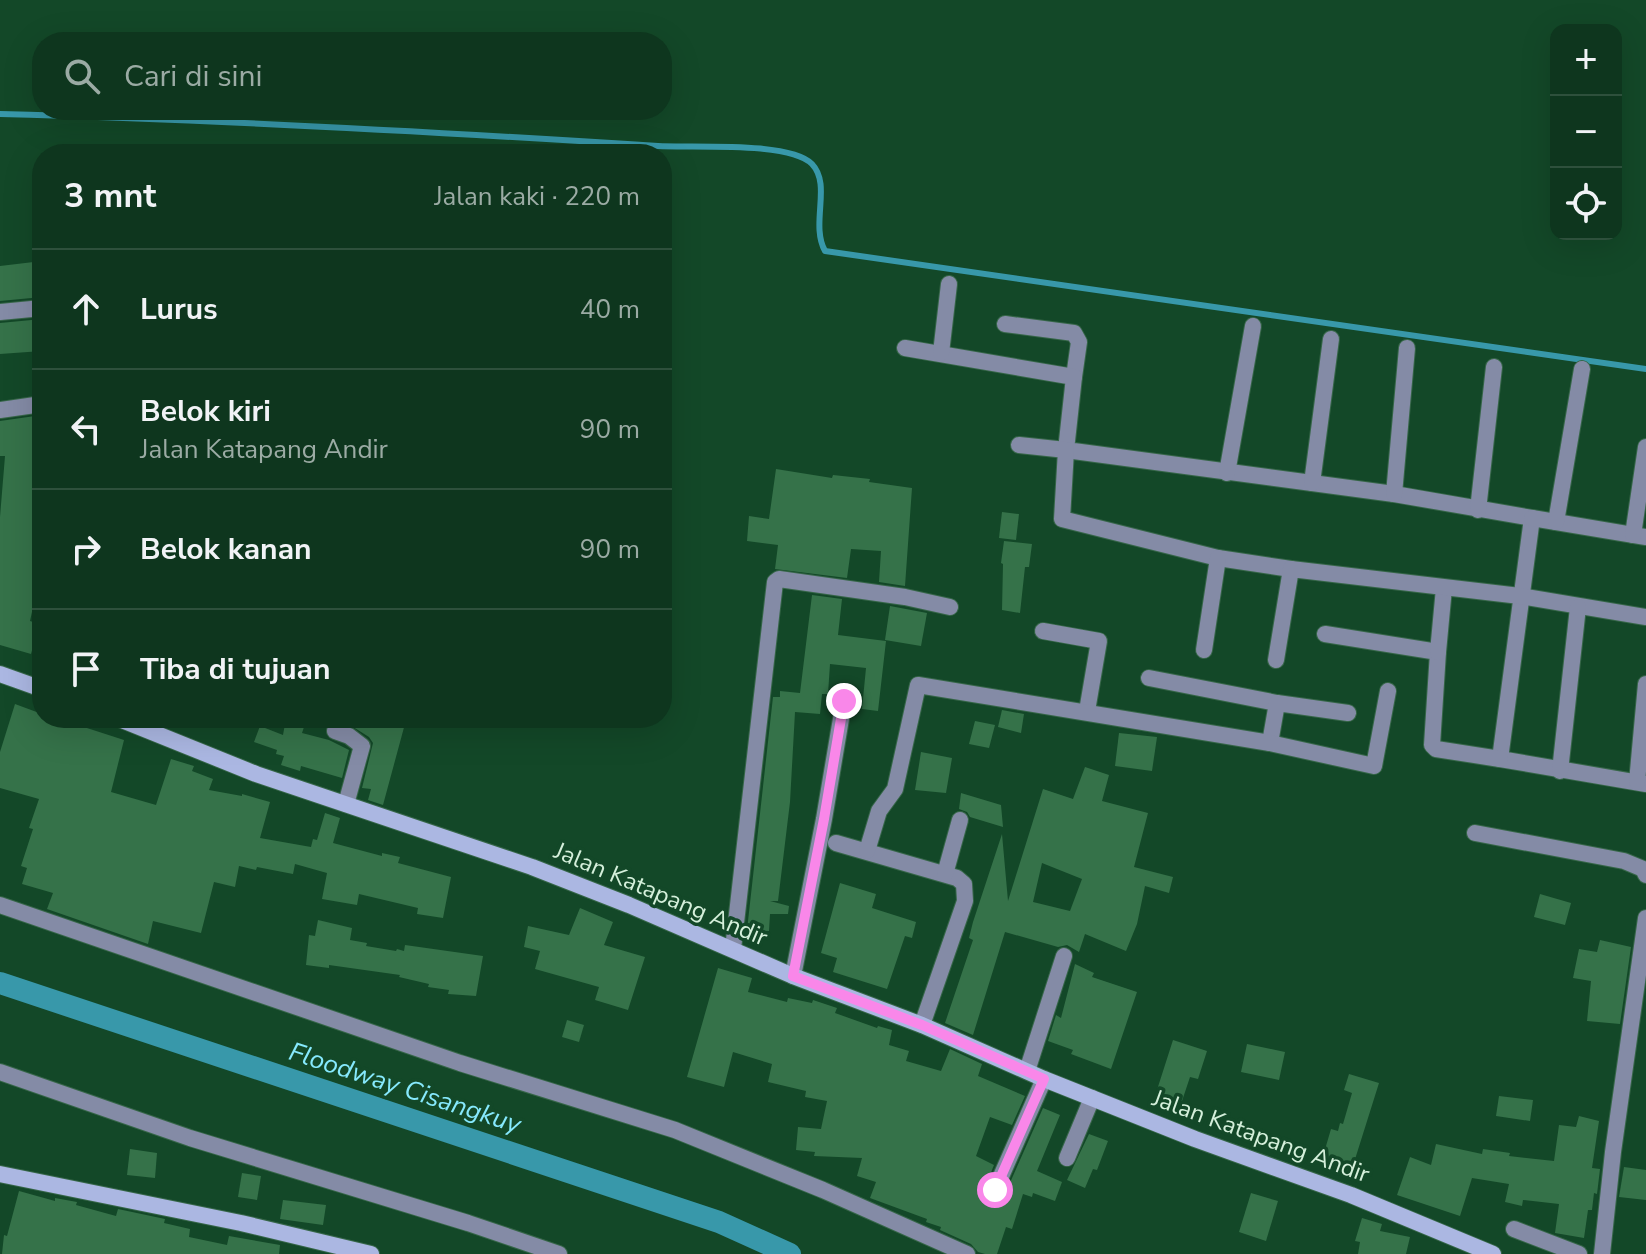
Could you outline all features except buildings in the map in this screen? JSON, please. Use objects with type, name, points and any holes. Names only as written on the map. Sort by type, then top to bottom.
[{"type":"street","points":[[941,353],[949,284]]},
{"type":"street","points":[[0,312],[32,309]]},
{"type":"street","points":[[1005,324],[1074,333],[1079,342],[1066,450],[1062,519],[1218,558],[1520,596],[1646,617]]},
{"type":"street","points":[[1227,473],[1253,326]]},
{"type":"street","points":[[1312,483],[1331,339]]},
{"type":"street","points":[[905,348],[1074,377]]},
{"type":"street","points":[[1394,494],[1407,348]]},
{"type":"street","points":[[1478,510],[1494,367]]},
{"type":"street","points":[[1556,522],[1582,369]]},
{"type":"street","points":[[0,410],[32,405]]},
{"type":"street","points":[[1019,445],[1394,494],[1640,536],[1646,447]]},
{"type":"street","points":[[1500,759],[1532,518]]},
{"type":"street","points":[[1204,650],[1218,558]]},
{"type":"street","points":[[1276,660],[1291,569]]},
{"type":"street","points":[[733,949],[775,582],[779,579],[905,597],[950,607]]},
{"type":"street","points":[[1444,588],[1432,745],[1436,749],[1641,783],[1646,684]]},
{"type":"street","points":[[1560,771],[1578,607]]},
{"type":"street","points":[[1043,631],[1099,641],[1087,711]]},
{"type":"street","points":[[1325,634],[1438,652]]},
{"type":"street","points":[[0,674],[32,685]]},
{"type":"street","points":[[1149,678],[1277,703],[1348,713]]},
{"type":"street","points":[[867,851],[879,811],[895,789],[918,685],[1270,743],[1374,766],[1388,691]]},
{"type":"street","points":[[793,976],[844,701]]},
{"type":"street","points":[[1270,743],[1277,703]]},
{"type":"street","name":"Jalan Katapang Andir","points":[[142,728],[256,774],[532,867],[793,976],[922,1025],[1044,1079],[1195,1139],[1351,1195],[1493,1254]]},
{"type":"street","points":[[335,731],[349,736],[362,746],[346,804]]},
{"type":"street","points":[[945,874],[960,820]]},
{"type":"street","points":[[1475,833],[1624,861],[1643,869],[1646,875]]},
{"type":"street","points":[[836,843],[945,874],[964,884],[965,901],[922,1025]]},
{"type":"street","points":[[0,905],[460,1063],[675,1130],[823,1190],[967,1254]]},
{"type":"street","points":[[1602,1254],[1638,1034],[1646,918]]},
{"type":"street","points":[[1027,1071],[1064,956]]},
{"type":"street","points":[[0,1072],[190,1138],[559,1254]]},
{"type":"street","points":[[995,1190],[1044,1079]]},
{"type":"street","points":[[1067,1158],[1092,1098]]},
{"type":"street","points":[[0,1174],[241,1223],[371,1254]]},
{"type":"street","points":[[1514,1229],[1579,1254]]},
{"type":"waterway","points":[[0,114],[32,115]]},
{"type":"waterway","points":[[165,120],[623,144]]},
{"type":"waterway","points":[[672,146],[762,149],[800,157],[812,164],[820,183],[819,229],[825,251],[1646,369]]},
{"type":"waterway","name":"Floodway Cisangkuy","points":[[0,983],[719,1222],[790,1254]]},
{"type":"route","points":[[844,701],[793,976],[922,1025],[1044,1079],[995,1190]]}]
